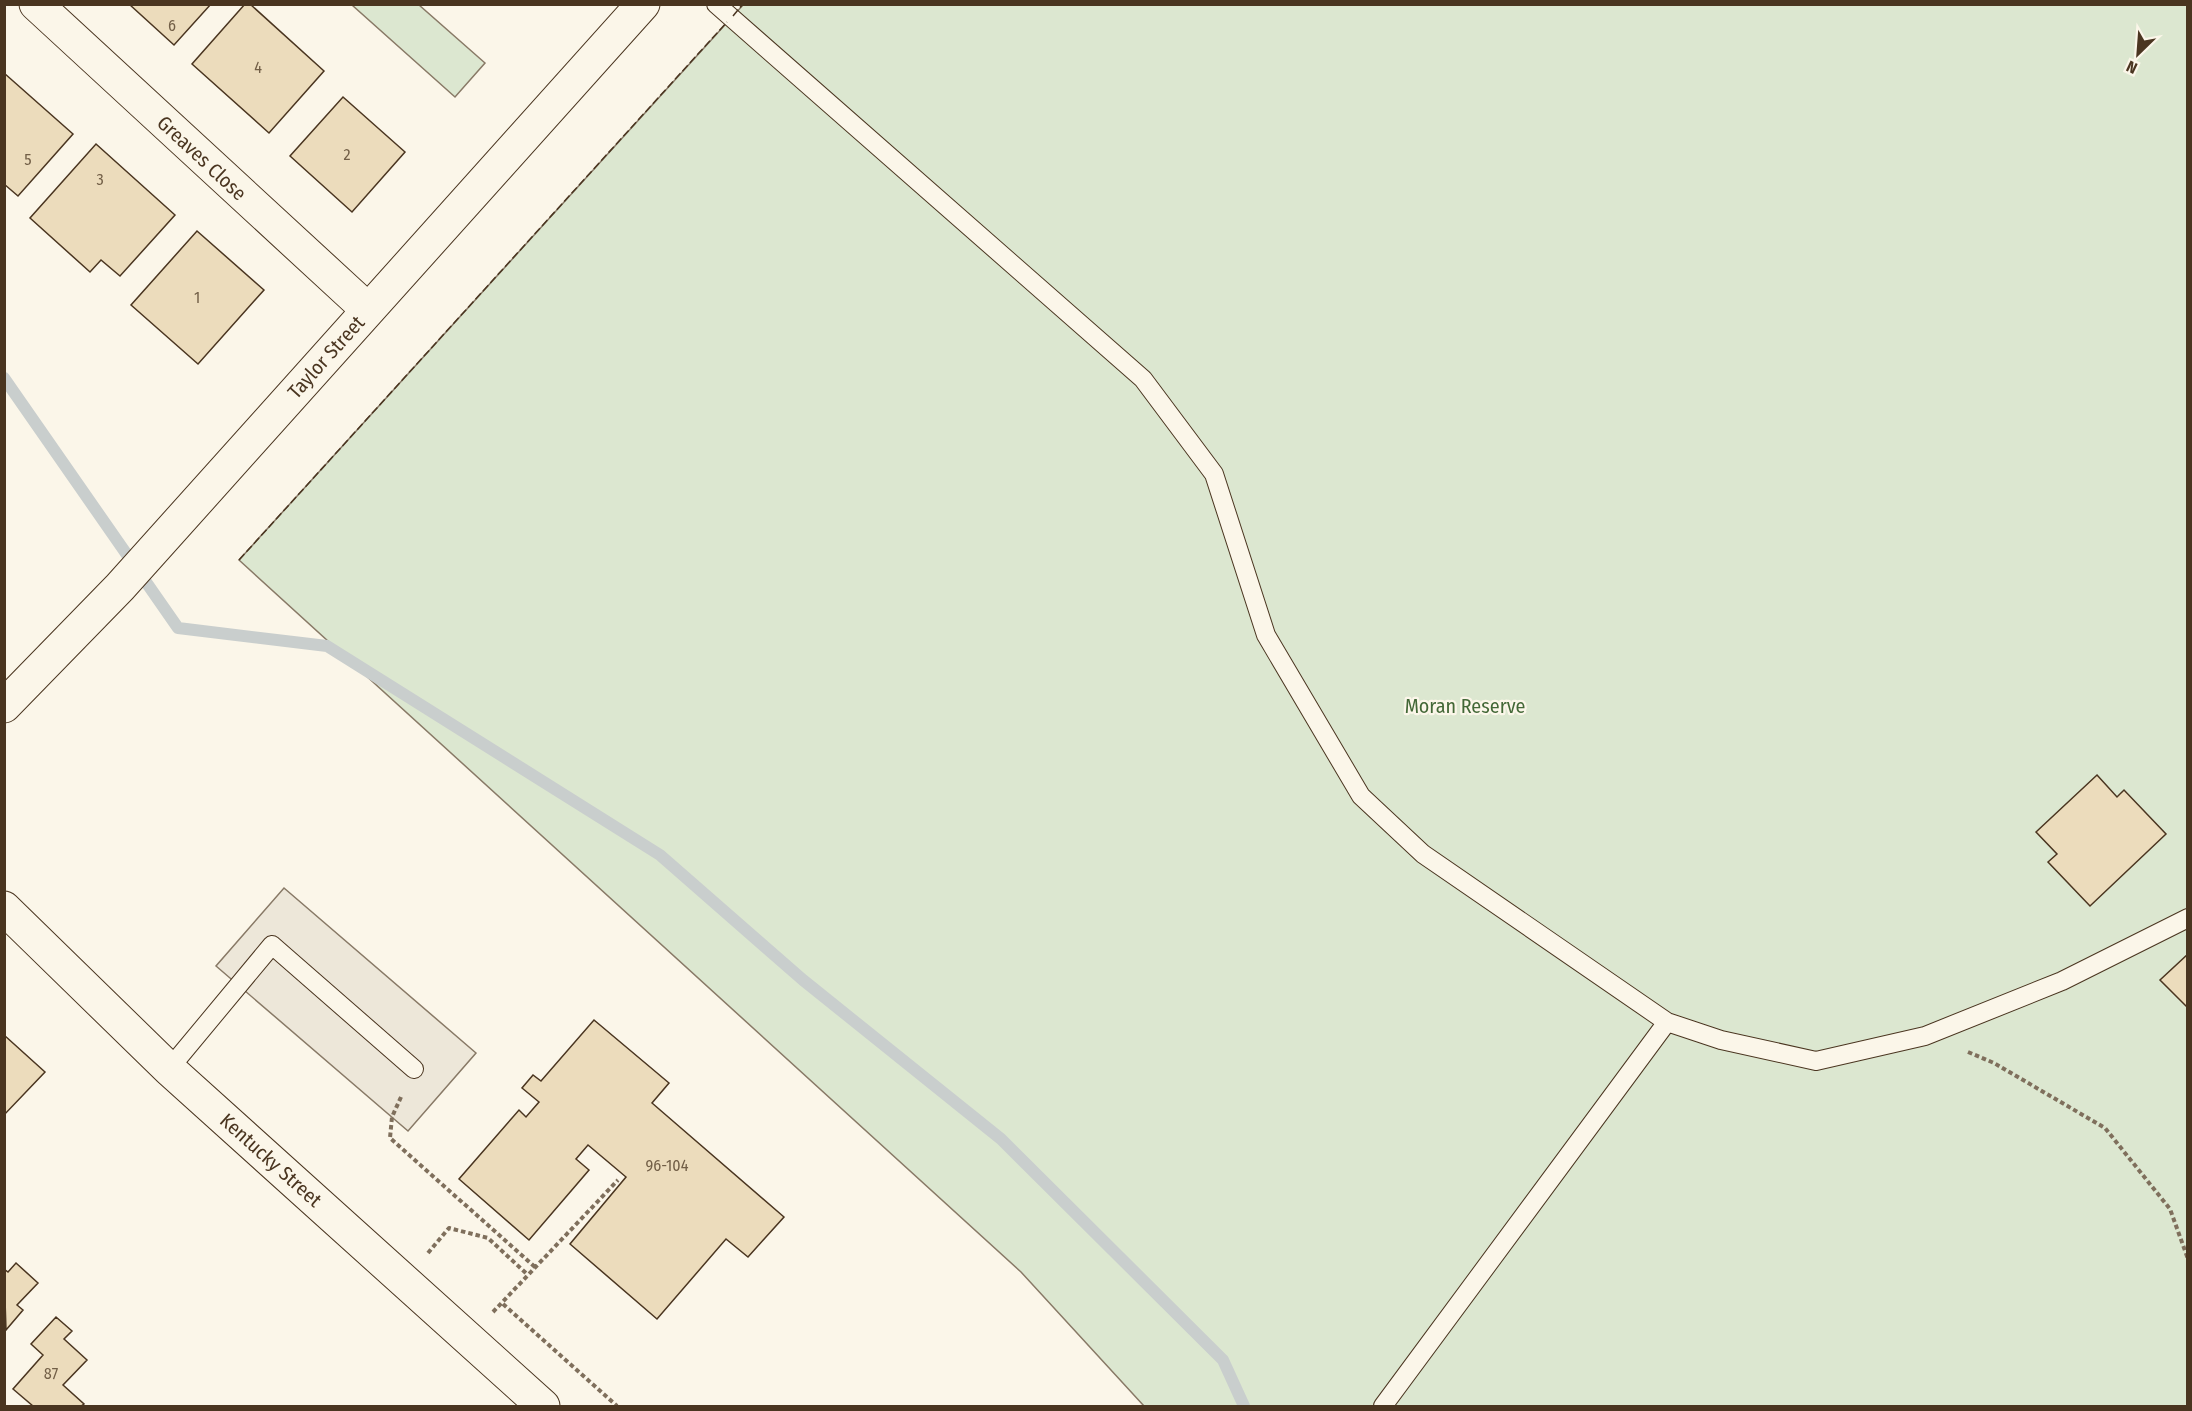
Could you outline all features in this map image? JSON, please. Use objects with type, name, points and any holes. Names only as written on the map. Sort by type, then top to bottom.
[{"type":"street","name":"Greaves Close","points":[[36,4],[368,310]]},
{"type":"street","name":"Taylor Street","points":[[4,706],[120,587],[643,4]]},
{"type":"street","name":"Kentucky Street","points":[[4,908],[170,1069],[543,1407]]},
{"type":"lane","points":[[716,4],[1143,379],[1214,474],[1266,635],[1361,796],[1423,854],[1667,1022],[1721,1040],[1816,1061],[1925,1036],[2062,981],[2187,918]]},
{"type":"lane","points":[[170,1069],[272,945],[414,1069]]},
{"type":"lane","points":[[1383,1407],[1667,1022]]},
{"type":"path","points":[[1925,1036],[1994,1063],[2104,1128],[2170,1209],[2187,1259]]},
{"type":"path","points":[[392,1117],[390,1138],[535,1267]]},
{"type":"path","points":[[497,1309],[618,1180]]},
{"type":"path","points":[[432,1248],[449,1228],[488,1238],[528,1275]]},
{"type":"path","points":[[503,1304],[616,1407]]},
{"type":"green space","points":[[352,5],[419,5],[485,63],[455,97]]},
{"type":"green space","name":"Moran Reserve","points":[[743,5],[2187,5],[2187,1406],[1144,1406],[1021,1272],[239,560]]},
{"type":"shaded area","points":[[284,888],[476,1053],[408,1131],[216,966]]},
{"type":"building","points":[[129,4],[211,4],[174,45]]},
{"type":"building","points":[[245,4],[250,4],[324,71],[269,133],[192,64]]},
{"type":"building","points":[[4,73],[73,134],[18,196],[4,184]]},
{"type":"building","points":[[343,97],[405,152],[352,212],[290,156]]},
{"type":"building","points":[[96,144],[175,215],[120,276],[101,260],[90,272],[30,218]]},
{"type":"building","points":[[197,231],[264,290],[198,364],[131,305]]},
{"type":"building","points":[[2097,775],[2117,797],[2124,790],[2166,834],[2090,906],[2048,862],[2057,854],[2036,832]]},
{"type":"building","points":[[2188,954],[2188,1008],[2160,980]]},
{"type":"building","points":[[594,1020],[669,1083],[652,1103],[784,1217],[748,1257],[726,1239],[657,1319],[570,1244],[626,1177],[588,1145],[576,1159],[589,1170],[529,1240],[459,1179],[519,1110],[526,1117],[539,1102],[522,1088],[533,1075],[541,1081]]},
{"type":"building","points":[[4,1035],[45,1072],[4,1115]]},
{"type":"building","points":[[16,1263],[38,1283],[17,1305],[23,1310],[6,1330],[4,1269],[8,1272]]},
{"type":"building","points":[[56,1317],[72,1331],[64,1339],[87,1360],[63,1385],[84,1404],[81,1406],[33,1406],[13,1389],[43,1355],[31,1344]]},
{"type":"waterway","points":[[4,378],[178,628],[327,646],[660,855],[803,980],[1001,1139],[1223,1360],[1244,1406]]},
{"type":"fence","points":[[733,16],[743,4]]},
{"type":"fence","points":[[239,560],[727,22]]}]
